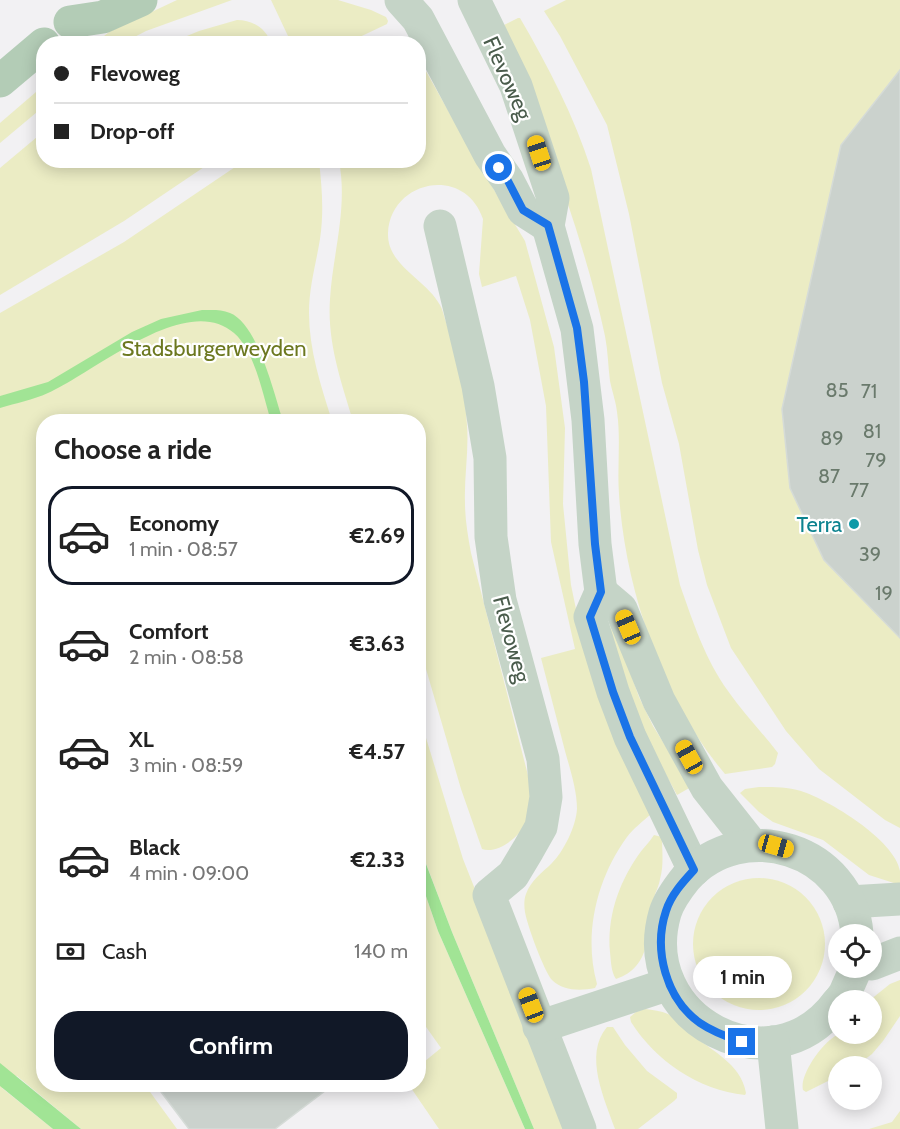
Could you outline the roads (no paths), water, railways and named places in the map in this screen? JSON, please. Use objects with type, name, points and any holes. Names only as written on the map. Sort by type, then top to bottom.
[{"type":"main road","points":[[51,36],[74,11],[104,17],[141,0]]},
{"type":"main road","points":[[0,81],[36,51]]},
{"type":"street","points":[[401,0],[418,19],[490,155],[508,181],[523,210],[548,225]]},
{"type":"street","name":"Flevoweg","points":[[474,0],[516,86],[554,198],[548,225],[577,328],[588,420],[595,544],[601,592],[590,617],[613,692],[630,737],[694,870]]},
{"type":"street","name":"Flevoweg","points":[[440,226],[478,386],[490,458],[491,537],[500,600],[543,759],[546,797],[541,827],[513,875],[489,895],[580,1129]]},
{"type":"street","points":[[601,592],[621,609],[659,701],[707,788],[752,845]]},
{"type":"street","points":[[828,1015],[812,1028],[790,1038],[773,1042],[742,1042],[719,1034],[699,1022],[681,1005],[669,984],[662,961],[661,935],[666,911],[677,888],[694,870],[711,858],[731,849],[752,845],[776,846],[799,853],[820,865],[836,882],[849,902],[857,924]]},
{"type":"street","points":[[849,902],[900,899]]},
{"type":"street","points":[[882,959],[900,953]]},
{"type":"street","points":[[539,1027],[669,984]]},
{"type":"street","points":[[773,1042],[782,1129]]},
{"type":"place","name":"Terra","points":[[854,524]]},
{"type":"park label","name":"Stadsburgerweyden","points":[[214,348]]}]
